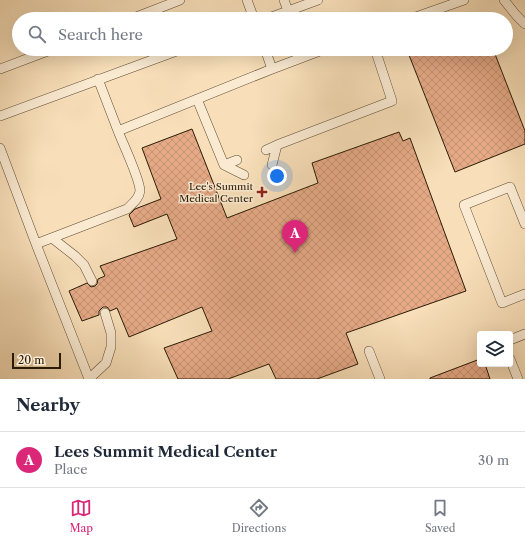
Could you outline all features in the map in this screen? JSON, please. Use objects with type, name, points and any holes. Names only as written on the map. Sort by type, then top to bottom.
[{"type":"lane","points":[[149,12],[180,0]]},
{"type":"lane","points":[[247,0],[251,12]]},
{"type":"lane","points":[[284,0],[289,12]]},
{"type":"lane","points":[[296,12],[318,0]]},
{"type":"lane","points":[[430,12],[464,0]]},
{"type":"lane","points":[[504,0],[525,24]]},
{"type":"lane","points":[[0,69],[34,56]]},
{"type":"lane","points":[[0,116],[162,56]]},
{"type":"lane","points":[[267,56],[272,69]]},
{"type":"lane","points":[[118,131],[272,69],[297,56]]},
{"type":"lane","points":[[266,150],[392,101],[376,56]]},
{"type":"lane","points":[[36,244],[127,209],[136,201],[140,192],[138,182],[98,79]]},
{"type":"lane","points":[[197,99],[224,165],[244,175]]},
{"type":"lane","points":[[272,165],[277,145]]},
{"type":"lane","points":[[0,148],[89,379],[106,363],[111,347],[111,333],[105,312]]},
{"type":"lane","points":[[224,165],[237,160]]},
{"type":"lane","points":[[525,224],[510,187],[464,205],[502,303],[525,294]]},
{"type":"lane","points":[[52,238],[84,265],[92,281]]},
{"type":"lane","points":[[513,339],[525,334]]},
{"type":"lane","points":[[369,351],[380,379]]},
{"type":"lane","points":[[513,366],[518,379]]},
{"type":"building","points":[[409,56],[496,56],[525,131],[525,144],[455,172]]},
{"type":"building","points":[[192,129],[227,218],[318,183],[312,163],[399,132],[403,141],[410,138],[466,291],[346,333],[358,364],[317,379],[276,379],[269,364],[228,379],[178,379],[164,348],[212,331],[202,307],[129,337],[117,308],[110,311],[107,307],[103,307],[99,311],[99,315],[82,321],[69,291],[87,283],[91,287],[95,286],[98,279],[105,276],[100,266],[177,239],[167,214],[134,227],[129,215],[135,209],[161,199],[142,148]]},
{"type":"building","points":[[477,360],[477,367],[486,367],[490,379],[430,379]]},
{"type":"place","name":"Lee's Summit Medical Center","points":[[262,192]]},
{"type":"place","name":"Lees Summit Medical Center","points":[[295,253]]}]
